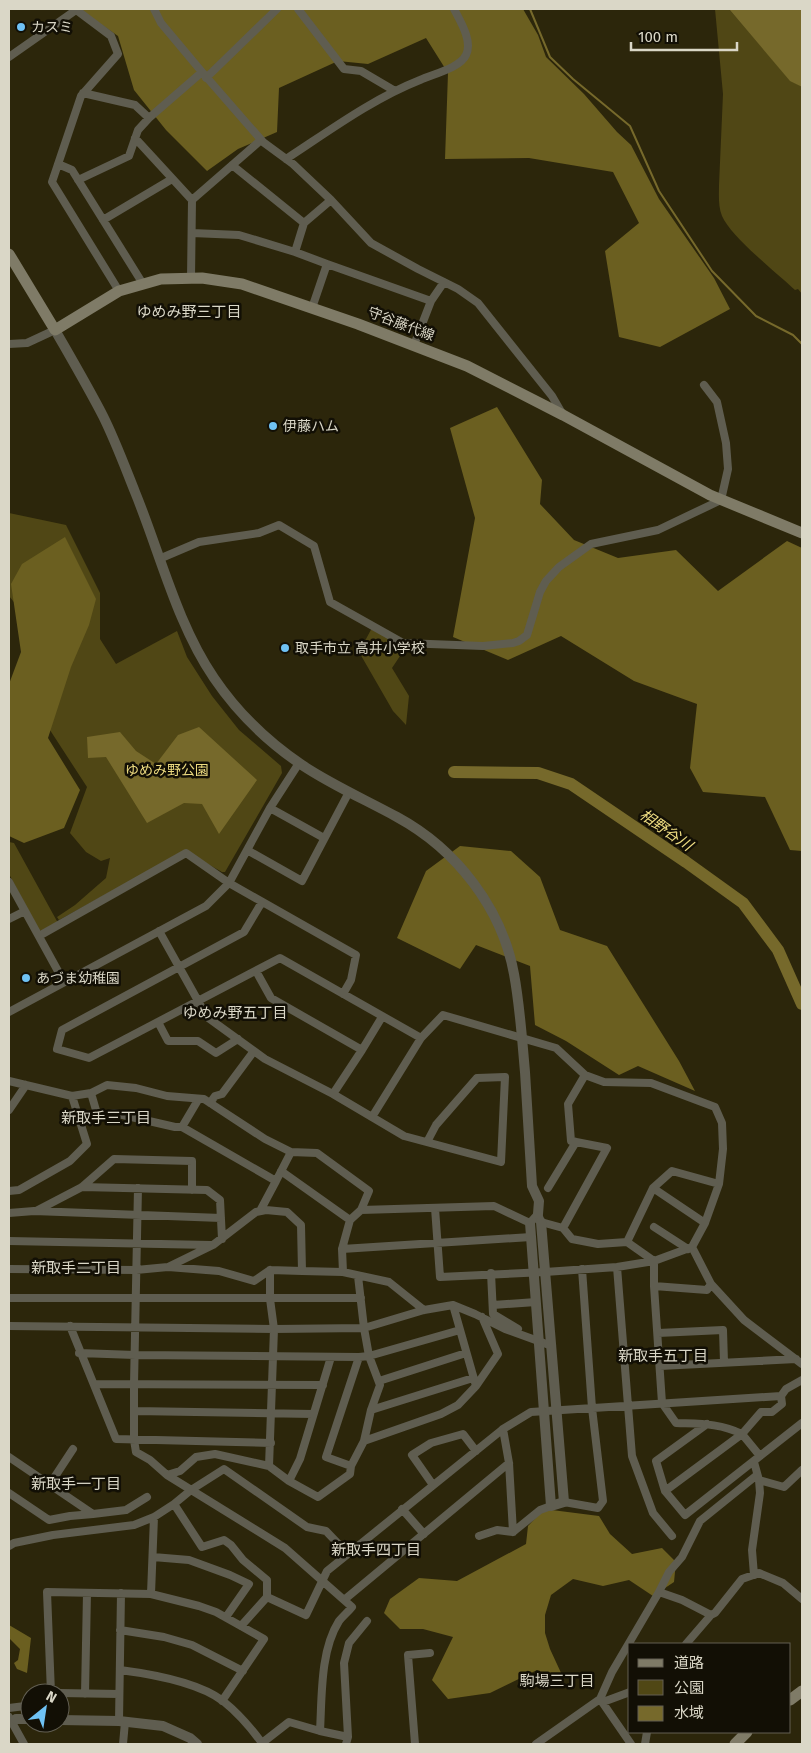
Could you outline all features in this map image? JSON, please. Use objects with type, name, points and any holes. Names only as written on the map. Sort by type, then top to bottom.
[{"type":"main road","points":[[9,254],[55,330]]},
{"type":"main road","name":"守谷藤代線","points":[[55,330],[119,290],[161,279],[202,278],[242,284],[414,345],[467,366],[563,414],[721,500],[802,533]]},
{"type":"main road","points":[[791,1699],[802,1691]]},
{"type":"main road","points":[[735,1744],[747,1733]]},
{"type":"street","points":[[9,57],[75,9],[111,36],[118,54],[81,96],[52,182],[119,290]]},
{"type":"street","points":[[154,9],[161,22],[204,75],[261,140],[286,159],[331,200],[371,243],[458,289],[478,302],[552,396],[563,414]]},
{"type":"street","points":[[78,180],[129,156],[138,130],[149,118],[204,75],[277,9]]},
{"type":"street","points":[[298,9],[344,69],[361,71],[395,91]]},
{"type":"street","points":[[286,159],[395,91],[458,64],[464,59],[469,46],[462,24],[454,9]]},
{"type":"street","points":[[84,93],[135,105],[149,118]]},
{"type":"street","points":[[135,138],[192,200],[192,278]]},
{"type":"street","points":[[192,200],[261,140]]},
{"type":"street","points":[[58,164],[72,170],[143,284]]},
{"type":"street","points":[[232,165],[304,223]]},
{"type":"street","points":[[103,220],[172,179]]},
{"type":"street","points":[[295,252],[304,223],[331,200]]},
{"type":"street","points":[[192,233],[239,235],[295,252],[431,301]]},
{"type":"street","points":[[312,308],[327,264]]},
{"type":"street","points":[[414,345],[431,301],[444,282]]},
{"type":"street","points":[[9,344],[27,343],[55,330],[103,416],[136,493],[159,558],[194,646],[214,678],[240,710],[271,742],[299,763],[349,792],[400,818],[428,836],[454,860],[475,885],[491,910],[504,940],[514,973],[522,1038],[532,1186],[539,1201],[546,1272],[564,1502]]},
{"type":"street","points":[[159,558],[199,542],[259,533],[278,525],[314,546],[330,602],[403,643],[483,646],[513,643],[527,635],[540,592],[546,581],[559,568],[591,544],[658,530],[721,500],[728,470],[726,443],[717,402],[704,385]]},
{"type":"street","points":[[9,1012],[206,906],[229,883],[270,808],[299,763]]},
{"type":"street","points":[[247,850],[302,881],[349,792]]},
{"type":"street","points":[[270,808],[324,838]]},
{"type":"street","points":[[39,936],[186,853],[229,883],[356,955],[351,980],[343,994]]},
{"type":"street","points":[[9,882],[64,982]]},
{"type":"street","points":[[262,902],[244,932],[62,1030],[57,1049],[89,1058],[280,958],[421,1038]]},
{"type":"street","points":[[9,919],[25,911]]},
{"type":"street","points":[[159,931],[207,1017],[265,1059],[332,1094],[404,1136],[501,1162],[505,1078],[477,1078],[436,1125],[427,1142]]},
{"type":"street","points":[[256,971],[271,998],[362,1050]]},
{"type":"street","points":[[372,1117],[421,1038],[443,1015],[556,1048],[585,1075],[604,1082],[650,1083],[715,1107],[722,1123],[723,1149],[719,1184],[705,1223],[690,1248],[654,1261],[617,1267],[440,1277],[435,1208]]},
{"type":"street","points":[[332,1094],[382,1017]]},
{"type":"street","points":[[158,1022],[168,1041],[198,1041],[216,1053],[238,1039]]},
{"type":"street","points":[[210,1103],[215,1096],[222,1094],[254,1051]]},
{"type":"street","points":[[563,1228],[607,1148],[571,1141],[568,1104],[585,1075]]},
{"type":"street","points":[[9,1081],[72,1096],[91,1093],[107,1086],[136,1088],[167,1096],[204,1099],[265,1139],[291,1152],[317,1153],[369,1191],[361,1210],[350,1220],[342,1249],[343,1272]]},
{"type":"street","points":[[9,1110],[26,1085]]},
{"type":"street","points":[[91,1093],[98,1117],[114,1113],[182,1127],[276,1181]]},
{"type":"street","points":[[9,1191],[19,1190],[70,1161],[87,1144],[72,1096]]},
{"type":"street","points":[[182,1127],[198,1100]]},
{"type":"street","points":[[548,1188],[576,1142]]},
{"type":"street","points":[[260,1211],[291,1152]]},
{"type":"street","points":[[34,1211],[82,1187],[114,1159],[192,1162],[192,1190]]},
{"type":"street","points":[[281,1171],[350,1220]]},
{"type":"street","points":[[627,1242],[653,1188],[672,1171],[719,1184]]},
{"type":"street","points":[[82,1187],[207,1190],[220,1200],[222,1239]]},
{"type":"street","points":[[138,1188],[134,1384],[134,1440],[136,1452],[150,1460],[166,1475],[285,1548],[352,1607],[339,1622],[331,1639],[324,1668],[320,1731]]},
{"type":"street","points":[[653,1188],[705,1223]]},
{"type":"street","points":[[361,1210],[494,1206],[530,1223]]},
{"type":"street","points":[[168,1268],[213,1245],[256,1212],[266,1210],[287,1212],[301,1225],[302,1271]]},
{"type":"street","points":[[9,1213],[34,1211],[221,1218]]},
{"type":"street","points":[[530,1223],[540,1218]]},
{"type":"street","points":[[540,1218],[563,1228],[572,1239],[598,1244],[627,1242],[654,1261]]},
{"type":"street","points":[[530,1223],[551,1506]]},
{"type":"street","points":[[654,1227],[690,1248],[711,1284],[749,1324],[799,1361]]},
{"type":"street","points":[[342,1249],[531,1237]]},
{"type":"street","points":[[9,1241],[213,1245]]},
{"type":"street","points":[[654,1261],[662,1403],[676,1423],[728,1427],[742,1434],[757,1459],[760,1493],[752,1550],[754,1575]]},
{"type":"street","points":[[617,1267],[632,1456],[653,1513],[672,1536]]},
{"type":"street","points":[[9,1269],[136,1270],[168,1268],[219,1271],[254,1281],[270,1270],[343,1272],[389,1282],[424,1310]]},
{"type":"street","points":[[479,1536],[496,1530],[513,1532],[540,1510],[564,1502],[598,1508],[603,1501],[592,1408],[582,1269]]},
{"type":"street","points":[[269,1466],[274,1329],[270,1299],[270,1270]]},
{"type":"street","points":[[491,1273],[493,1314],[518,1329]]},
{"type":"street","points":[[166,1475],[180,1471],[196,1457],[215,1454],[269,1466],[318,1497],[350,1474],[364,1441],[371,1410],[380,1386],[369,1356],[358,1276]]},
{"type":"street","points":[[654,1286],[707,1290],[711,1284]]},
{"type":"street","points":[[9,1298],[361,1298]]},
{"type":"street","points":[[493,1305],[536,1302]]},
{"type":"street","points":[[9,1326],[274,1329],[364,1328],[424,1310],[453,1305],[504,1329],[552,1346]]},
{"type":"street","points":[[453,1305],[476,1386]]},
{"type":"street","points":[[364,1441],[442,1414],[458,1405],[476,1386],[498,1354],[482,1317]]},
{"type":"street","points":[[70,1326],[116,1439],[271,1443]]},
{"type":"street","points":[[80,1353],[369,1356],[460,1330]]},
{"type":"street","points":[[658,1333],[723,1330],[724,1362]]},
{"type":"street","points":[[379,1381],[466,1353]]},
{"type":"street","points":[[352,1466],[326,1457],[359,1356]]},
{"type":"street","points":[[290,1481],[300,1459],[331,1357]]},
{"type":"street","points":[[660,1366],[724,1362],[799,1361]]},
{"type":"street","points":[[371,1410],[473,1378]]},
{"type":"street","points":[[665,1491],[742,1434],[762,1412],[772,1412],[782,1404],[781,1396],[786,1389],[802,1380]]},
{"type":"street","points":[[94,1384],[322,1385]]},
{"type":"street","points":[[267,1597],[306,1615],[327,1571],[504,1429],[531,1412],[781,1396]]},
{"type":"street","points":[[134,1411],[314,1414]]},
{"type":"street","points":[[708,1424],[656,1462],[665,1491],[685,1515],[802,1422]]},
{"type":"street","points":[[504,1429],[509,1463],[513,1532]]},
{"type":"street","points":[[433,1485],[412,1455],[431,1443],[463,1434],[476,1451]]},
{"type":"street","points":[[50,1484],[73,1448]]},
{"type":"street","points":[[9,1457],[93,1514]]},
{"type":"street","points":[[344,1600],[509,1463]]},
{"type":"street","points":[[9,1546],[14,1543],[51,1536],[131,1526],[154,1517],[224,1469],[307,1527],[326,1531],[348,1554]]},
{"type":"street","points":[[758,1477],[784,1486],[802,1470]]},
{"type":"street","points":[[629,1643],[660,1592],[669,1572],[682,1557],[700,1521],[758,1477]]},
{"type":"street","points":[[9,1493],[49,1520],[126,1510],[147,1497]]},
{"type":"street","points":[[174,1504],[202,1547],[224,1540],[231,1545],[242,1560],[267,1580],[267,1597],[242,1626]]},
{"type":"street","points":[[126,1510],[131,1526]]},
{"type":"street","points":[[402,1510],[424,1534]]},
{"type":"street","points":[[151,1594],[154,1517]]},
{"type":"street","points":[[49,1520],[51,1536]]},
{"type":"street","points":[[153,1557],[189,1560],[249,1584],[226,1617]]},
{"type":"street","points":[[687,1643],[711,1615],[715,1613],[742,1579],[759,1573],[783,1583],[802,1599]]},
{"type":"street","points":[[51,1683],[47,1592],[151,1594],[199,1606],[226,1617],[264,1638],[222,1701]]},
{"type":"street","points":[[660,1592],[682,1600],[711,1615]]},
{"type":"street","points":[[85,1694],[87,1593]]},
{"type":"street","points":[[121,1593],[119,1694],[123,1744]]},
{"type":"street","points":[[120,1670],[163,1677],[204,1691],[222,1701],[264,1743],[289,1722],[347,1740],[344,1663],[350,1643],[366,1621]]},
{"type":"street","points":[[120,1630],[164,1637],[192,1645],[243,1671]]},
{"type":"street","points":[[602,1700],[612,1672],[628,1645]]},
{"type":"street","points":[[415,1744],[408,1655],[430,1652]]},
{"type":"street","points":[[70,1693],[119,1694]]},
{"type":"street","points":[[536,1744],[602,1700],[628,1693]]},
{"type":"street","points":[[602,1700],[631,1744]]},
{"type":"street","points":[[12,1718],[24,1744]]},
{"type":"street","points":[[70,1720],[164,1726],[190,1738],[197,1744]]},
{"type":"green space","points":[[715,9],[729,9],[790,80],[802,87],[802,294],[798,289],[795,290],[744,244],[727,225],[722,216],[719,185],[723,94]]},
{"type":"green space","name":"ゆめみ野公園","points":[[9,513],[66,525],[100,593],[100,639],[116,664],[177,631],[187,657],[212,696],[239,730],[281,766],[282,773],[225,872],[185,851],[59,920],[57,917],[75,905],[106,878],[110,858],[101,861],[86,852],[70,833],[87,787],[48,727],[22,612],[9,596]]},
{"type":"green space","points":[[373,626],[408,644],[392,668],[409,696],[406,725],[393,711],[359,652]]},
{"type":"green space","points":[[9,842],[14,843],[58,923],[42,931],[39,930],[9,874]]},
{"type":"shaded area","points":[[79,9],[523,9],[538,35],[546,57],[584,94],[631,145],[659,199],[714,278],[730,309],[660,347],[619,337],[605,251],[639,223],[613,172],[529,158],[445,159],[448,73],[426,38],[368,64],[338,61],[279,88],[277,132],[238,149],[207,171],[166,130],[134,90],[118,36]]},
{"type":"shaded area","points":[[497,407],[542,480],[540,504],[574,540],[618,558],[676,550],[718,591],[787,541],[802,548],[802,851],[790,850],[765,797],[703,792],[690,768],[697,704],[634,681],[561,636],[508,660],[453,637],[475,518],[450,428]]},
{"type":"shaded area","points":[[65,537],[96,599],[89,625],[71,667],[48,738],[80,790],[64,828],[24,843],[9,836],[9,684],[21,652],[11,584],[22,564]]},
{"type":"shaded area","points":[[460,846],[511,851],[540,877],[560,930],[607,946],[679,1061],[695,1091],[638,1066],[619,1075],[566,1041],[535,1025],[530,966],[476,945],[460,969],[397,938],[426,871]]},
{"type":"shaded area","points":[[544,1509],[599,1516],[610,1534],[632,1554],[662,1548],[676,1562],[674,1582],[653,1596],[629,1580],[603,1586],[573,1579],[551,1595],[545,1615],[545,1633],[562,1675],[551,1680],[537,1670],[490,1693],[448,1699],[432,1680],[453,1637],[423,1629],[400,1629],[384,1613],[390,1599],[419,1578],[457,1581],[526,1544],[528,1526]]},
{"type":"shaded area","points":[[9,1625],[31,1638],[27,1673],[17,1669],[14,1663],[18,1660],[20,1649],[9,1638]]},
{"type":"water","points":[[729,9],[802,9],[802,87],[790,81]]},
{"type":"water","points":[[199,727],[257,780],[219,834],[202,804],[184,803],[147,823],[106,757],[88,758],[87,737],[120,732],[136,751],[156,764],[178,735]]},
{"type":"waterway","points":[[530,9],[550,57],[573,79],[630,126],[659,191],[712,271],[756,316],[793,335],[802,344]]},
{"type":"waterway","name":"相野谷川","points":[[454,772],[538,773],[571,784],[743,903],[778,950],[802,1004]]},
{"type":"place","name":"カスミ","points":[[21,27]]},
{"type":"place","name":"伊藤ハム","points":[[273,426]]},
{"type":"place","name":"取手市立 高井小学校","points":[[285,648]]},
{"type":"place","name":"あづま幼稚園","points":[[26,978]]},
{"type":"district","name":"ゆめみ野三丁目","points":[[189,312]]},
{"type":"district","name":"ゆめみ野五丁目","points":[[235,1013]]},
{"type":"district","name":"新取手三丁目","points":[[106,1118]]},
{"type":"district","name":"新取手二丁目","points":[[76,1268]]},
{"type":"district","name":"新取手五丁目","points":[[663,1356]]},
{"type":"district","name":"新取手一丁目","points":[[76,1484]]},
{"type":"district","name":"新取手四丁目","points":[[376,1550]]},
{"type":"district","name":"駒場三丁目","points":[[557,1681]]}]
